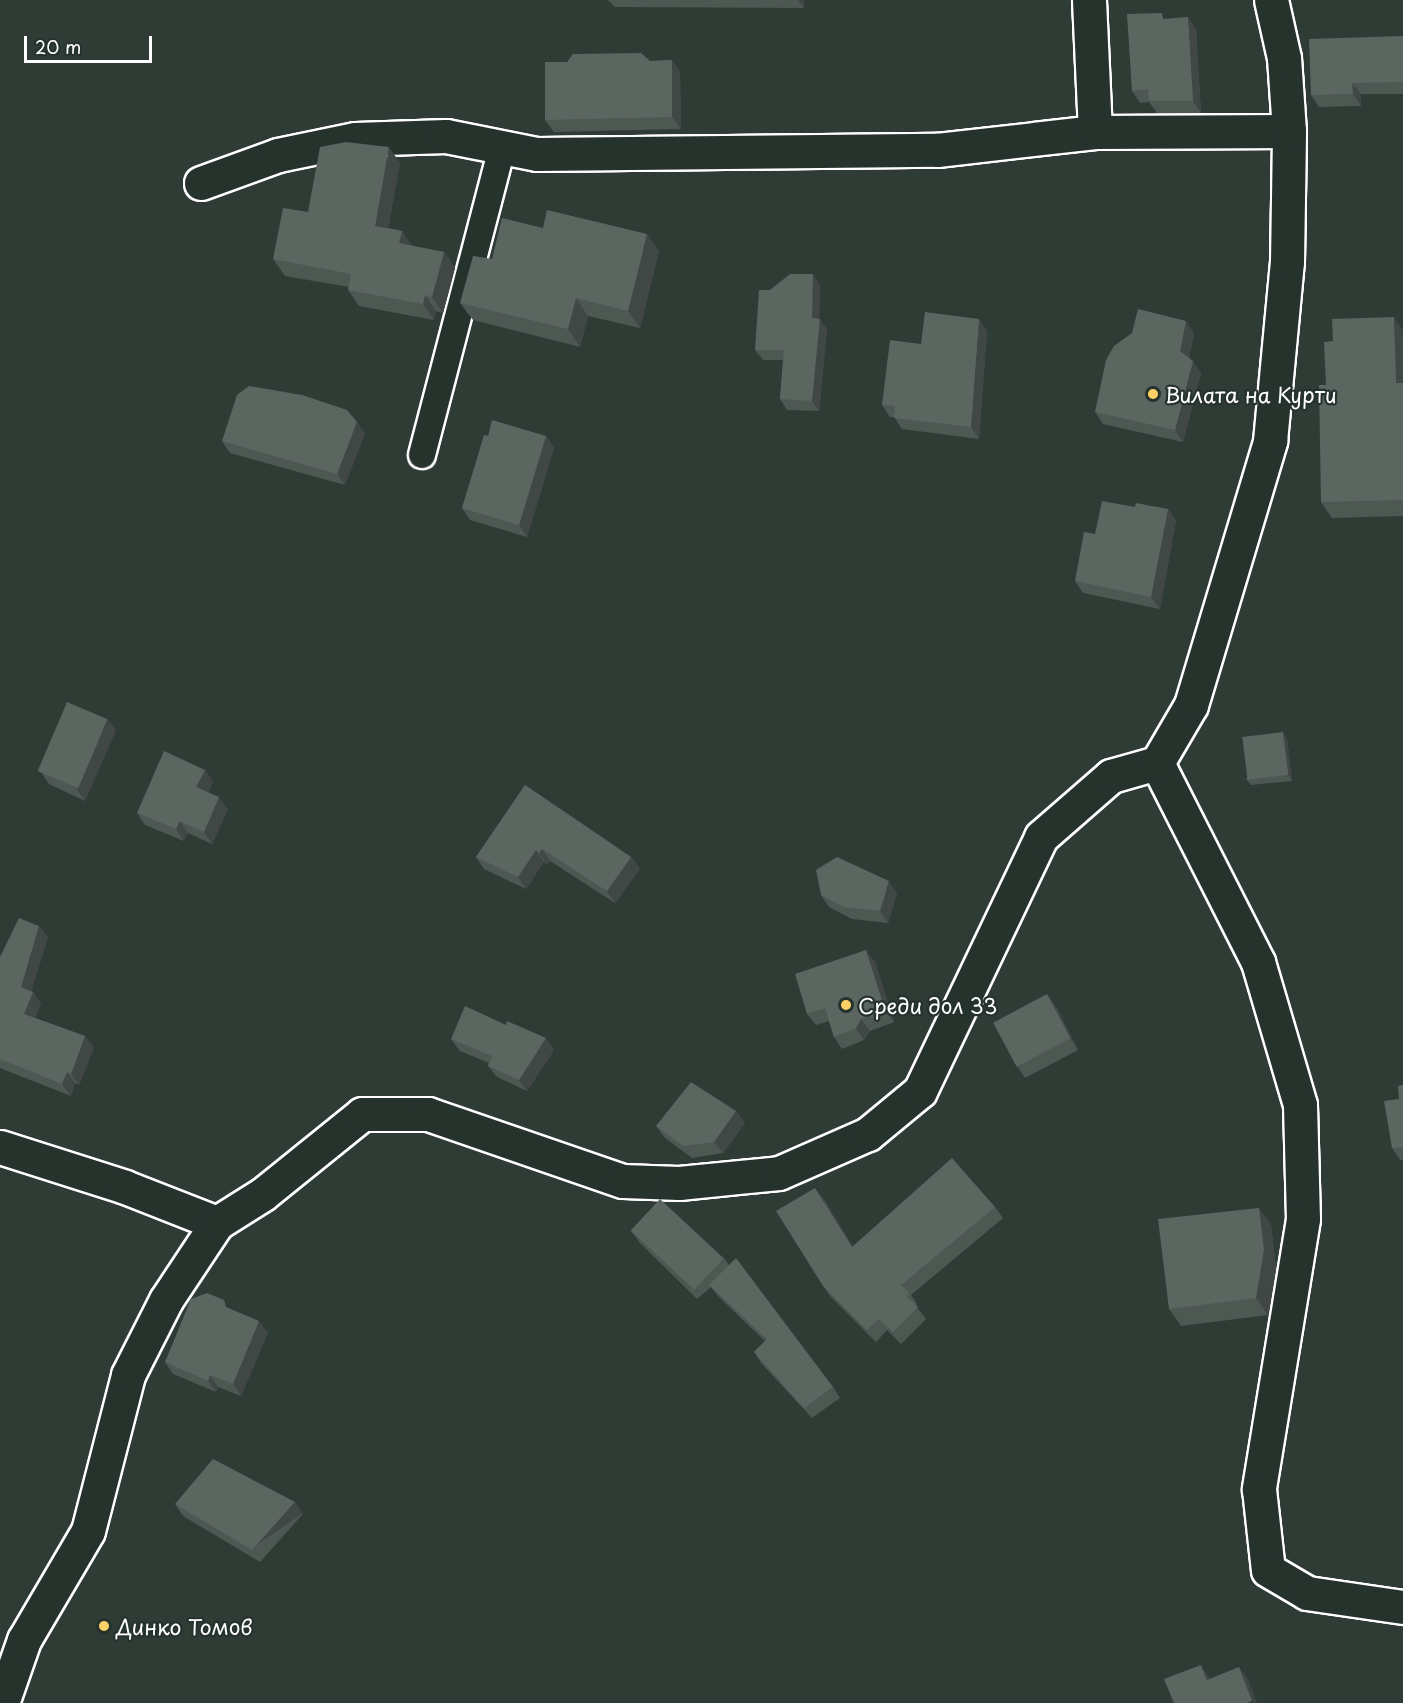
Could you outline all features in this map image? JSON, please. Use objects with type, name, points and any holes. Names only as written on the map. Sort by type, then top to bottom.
[{"type":"street","points":[[1089,0],[1095,132]]},
{"type":"street","points":[[2,1703],[24,1640],[88,1531],[128,1375],[166,1300],[217,1223],[263,1194],[362,1114],[428,1114],[623,1181],[679,1183],[779,1173],[868,1134],[920,1091],[1041,837],[1111,776],[1157,763],[1191,705],[1270,441],[1287,262],[1289,131],[1284,58],[1270,0]]},
{"type":"street","points":[[201,183],[278,155],[355,139],[446,136],[537,154],[937,150],[1095,132],[1289,131]]},
{"type":"street","points":[[1157,763],[1258,962],[1300,1105],[1303,1219],[1259,1489],[1268,1570],[1307,1593],[1403,1607]]},
{"type":"street","points":[[0,1147],[125,1187],[217,1223]]},
{"type":"lane","points":[[422,455],[502,147]]},
{"type":"building","points":[[1162,13],[1163,19],[1188,17],[1193,101],[1149,101],[1148,89],[1132,91],[1127,14]]},
{"type":"building","points":[[1403,36],[1403,82],[1352,83],[1353,94],[1311,95],[1309,39]]},
{"type":"building","points":[[641,53],[650,61],[672,60],[672,117],[545,120],[545,62],[567,62],[573,54]]},
{"type":"building","points":[[346,142],[389,147],[375,226],[402,231],[399,243],[444,252],[432,297],[425,295],[423,304],[348,290],[351,274],[273,259],[283,208],[308,212],[320,147]]},
{"type":"building","points":[[547,210],[647,234],[628,311],[576,298],[568,329],[460,303],[473,256],[492,259],[502,218],[543,228]]},
{"type":"building","points":[[790,274],[813,274],[812,318],[820,319],[812,401],[780,399],[784,350],[755,350],[759,290],[770,290]]},
{"type":"building","name":"Вилата на Курти","points":[[1138,309],[1186,321],[1180,351],[1193,361],[1175,430],[1095,412],[1106,360],[1114,346],[1132,333]]},
{"type":"building","points":[[925,312],[979,319],[971,427],[894,418],[895,406],[882,405],[890,340],[921,344]]},
{"type":"building","points":[[1394,317],[1396,383],[1403,383],[1403,500],[1321,502],[1319,385],[1326,385],[1324,342],[1333,341],[1332,319]]},
{"type":"building","points":[[249,386],[302,395],[347,410],[357,422],[337,474],[222,441],[237,395]]},
{"type":"building","points":[[492,420],[546,436],[519,525],[462,508],[484,435],[488,436]]},
{"type":"building","points":[[1102,501],[1135,507],[1136,503],[1168,509],[1151,597],[1075,581],[1084,532],[1095,534]]},
{"type":"building","points":[[67,702],[108,719],[78,788],[38,771]]},
{"type":"building","points":[[1283,732],[1288,775],[1248,780],[1242,737]]},
{"type":"building","points":[[164,751],[205,770],[196,787],[219,797],[204,832],[180,821],[176,829],[137,813]]},
{"type":"building","points":[[525,785],[631,857],[607,891],[542,849],[539,853],[536,850],[518,877],[476,857]]},
{"type":"building","points":[[837,857],[889,881],[880,911],[844,907],[821,895],[816,870]]},
{"type":"building","points":[[19,918],[39,926],[21,987],[33,992],[24,1014],[85,1036],[71,1074],[67,1072],[62,1084],[0,1059],[0,957]]},
{"type":"building","name":"Среди дол 33","points":[[866,950],[885,1010],[861,1019],[856,1028],[834,1037],[825,1008],[807,1014],[795,974]]},
{"type":"building","points":[[1047,994],[1070,1038],[1017,1067],[993,1023]]},
{"type":"building","points":[[465,1006],[506,1025],[507,1021],[546,1038],[519,1080],[488,1066],[492,1056],[451,1039]]},
{"type":"building","points":[[691,1082],[736,1111],[714,1142],[683,1146],[656,1126]]},
{"type":"building","points":[[1403,1085],[1403,1147],[1392,1148],[1384,1101],[1399,1099],[1398,1086]]},
{"type":"building","points":[[952,1158],[995,1207],[901,1285],[909,1293],[906,1296],[918,1307],[893,1332],[879,1319],[867,1330],[823,1286],[776,1211],[815,1188],[852,1247]]},
{"type":"building","points":[[660,1199],[724,1258],[694,1290],[631,1230]]},
{"type":"building","points":[[1259,1208],[1264,1250],[1256,1298],[1169,1309],[1158,1219]]},
{"type":"building","points":[[736,1258],[833,1387],[804,1408],[754,1352],[767,1339],[709,1285]]},
{"type":"building","points":[[207,1293],[224,1300],[226,1307],[259,1321],[233,1384],[210,1375],[208,1381],[165,1362],[191,1299]]},
{"type":"building","points":[[213,1459],[295,1502],[252,1550],[175,1504]]},
{"type":"building","points":[[1201,1665],[1207,1680],[1239,1667],[1252,1701],[1247,1703],[1174,1703],[1164,1679]]},
{"type":"place","name":"Вилата на Курти","points":[[1153,394]]},
{"type":"place","name":"Среди дол 33","points":[[846,1005]]},
{"type":"place","name":"Динко Томов","points":[[104,1626]]}]
